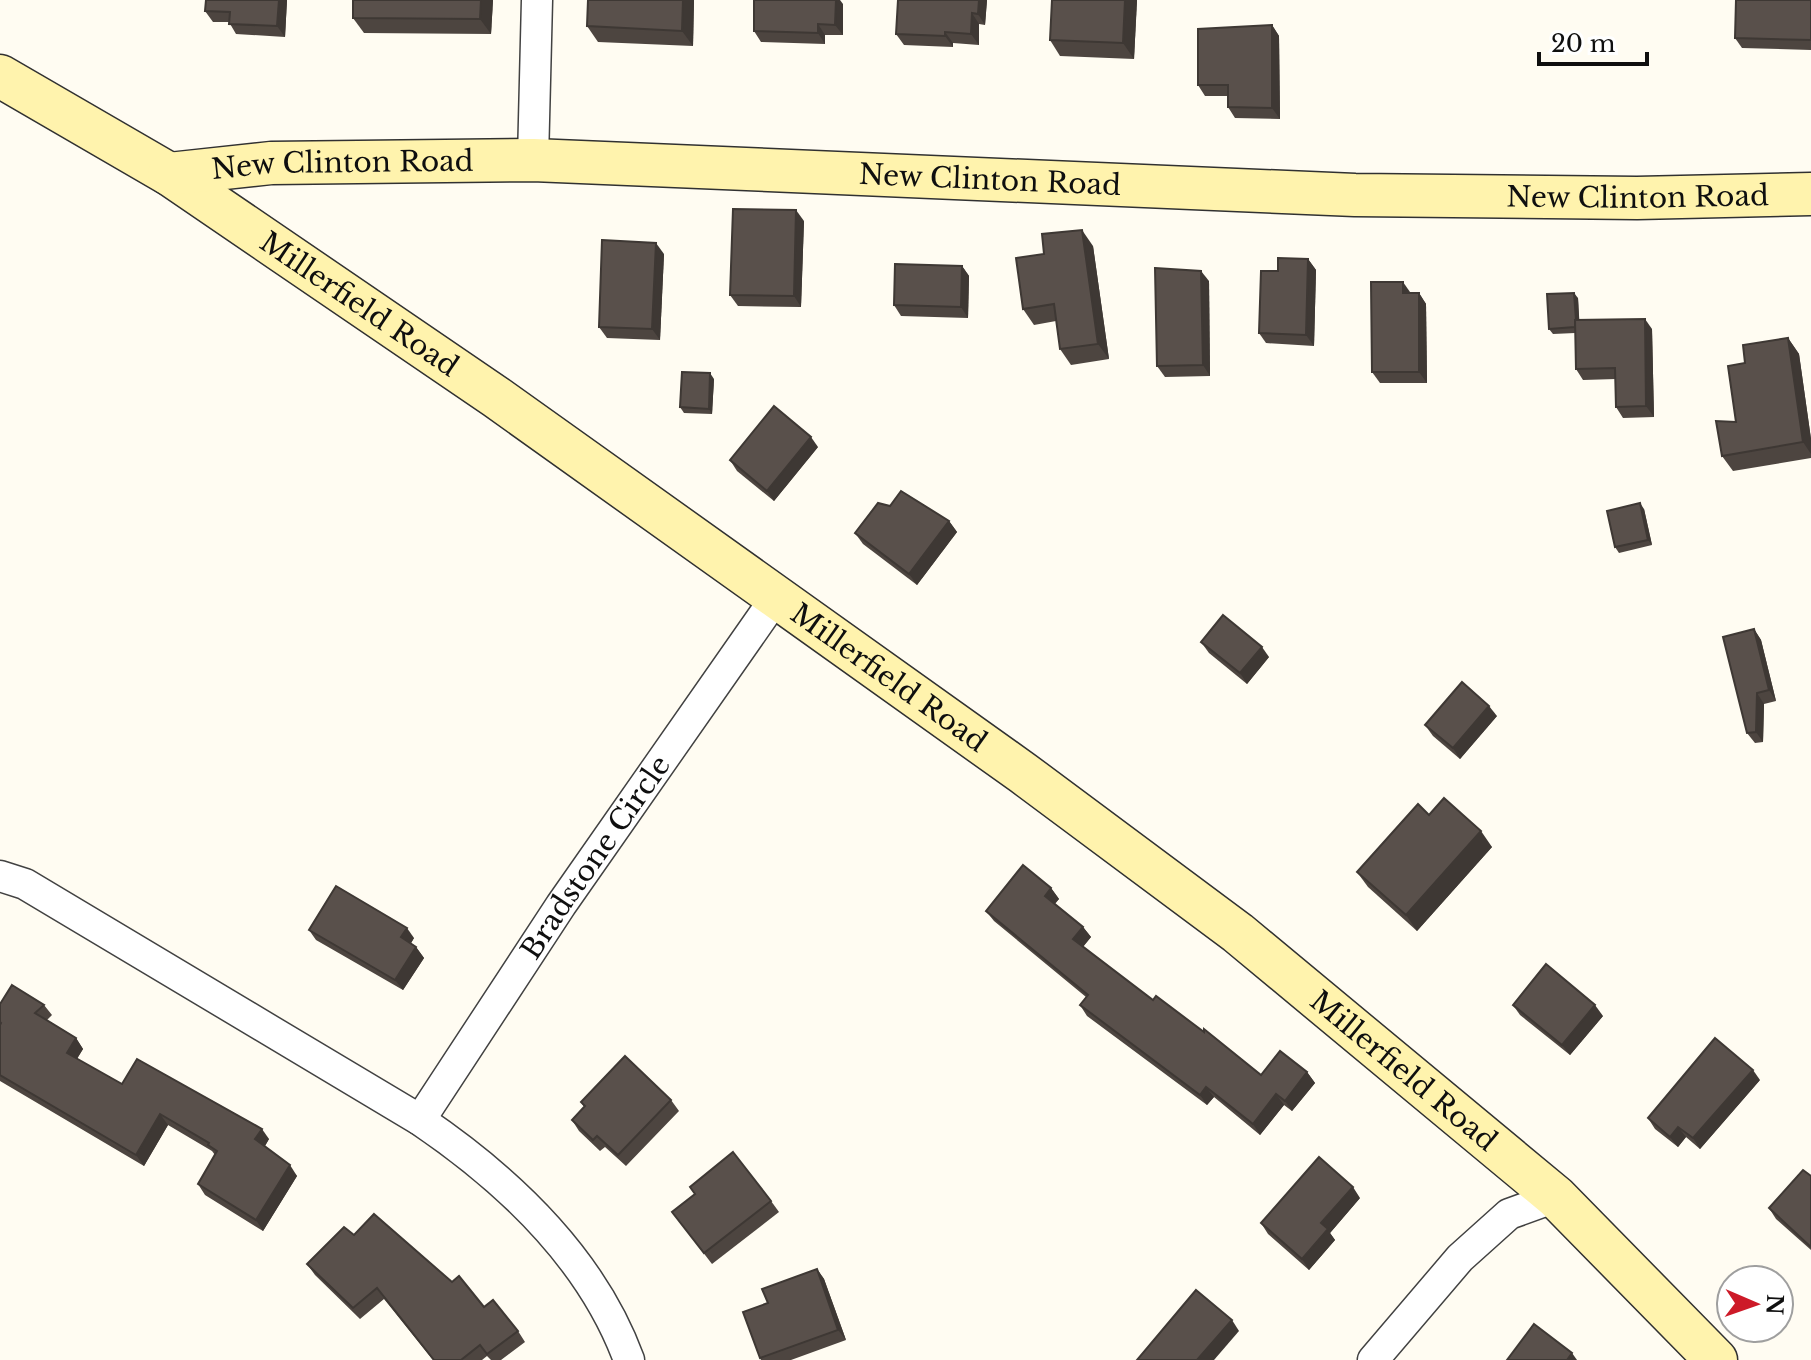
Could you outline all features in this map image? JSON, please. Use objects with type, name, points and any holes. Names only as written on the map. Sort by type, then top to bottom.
[{"type":"main road","name":"Millerfield Road","points":[[0,76],[169,174],[496,397],[1023,773],[1238,933],[1556,1197],[1716,1360]]},
{"type":"main road","name":"New Clinton Road","points":[[169,174],[271,163],[533,160],[1355,195],[1637,198],[1811,194]]},
{"type":"street","points":[[533,160],[537,0]]},
{"type":"street","name":"Bradstone Circle","points":[[420,1120],[561,905],[777,596]]},
{"type":"street","points":[[0,876],[25,884],[420,1120],[468,1152],[520,1201],[565,1250],[601,1301],[620,1335],[629,1360]]},
{"type":"street","points":[[1373,1360],[1460,1258],[1509,1214],[1556,1197]]},
{"type":"building","points":[[206,0],[279,0],[277,26],[229,24],[230,12],[205,11]]},
{"type":"building","points":[[353,0],[481,0],[480,19],[353,18]]},
{"type":"building","points":[[588,0],[683,0],[682,31],[587,26]]},
{"type":"building","points":[[754,0],[836,0],[835,25],[818,24],[818,33],[754,31]]},
{"type":"building","points":[[898,0],[979,0],[978,14],[972,13],[971,34],[896,34]]},
{"type":"building","points":[[1052,0],[1125,0],[1123,43],[1050,40]]},
{"type":"building","points":[[1736,0],[1811,0],[1811,40],[1735,38]]},
{"type":"building","points":[[1272,25],[1272,108],[1228,107],[1228,85],[1198,85],[1198,29]]},
{"type":"building","points":[[733,209],[796,210],[794,296],[730,295]]},
{"type":"building","points":[[1082,230],[1098,344],[1060,349],[1054,304],[1023,309],[1016,258],[1044,254],[1042,234]]},
{"type":"building","points":[[602,240],[656,243],[652,329],[599,327]]},
{"type":"building","points":[[1278,258],[1308,259],[1306,335],[1259,333],[1261,271],[1278,271]]},
{"type":"building","points":[[895,264],[962,266],[961,307],[894,305]]},
{"type":"building","points":[[1155,268],[1201,271],[1203,365],[1157,366]]},
{"type":"building","points":[[1371,282],[1403,282],[1403,293],[1419,293],[1419,372],[1372,372]]},
{"type":"building","points":[[1574,293],[1575,327],[1549,329],[1547,294]]},
{"type":"building","points":[[1645,319],[1646,406],[1616,407],[1615,368],[1576,369],[1575,320]]},
{"type":"building","points":[[1788,338],[1803,442],[1722,456],[1716,421],[1736,422],[1728,366],[1745,363],[1743,345]]},
{"type":"building","points":[[682,372],[710,373],[709,409],[680,407]]},
{"type":"building","points":[[774,406],[811,437],[767,491],[730,460]]},
{"type":"building","points":[[901,491],[949,521],[909,574],[855,533],[878,503],[890,506]]},
{"type":"building","points":[[1640,503],[1648,540],[1615,547],[1607,511]]},
{"type":"building","points":[[1223,615],[1262,647],[1240,673],[1201,642]]},
{"type":"building","points":[[1754,629],[1769,690],[1757,693],[1756,732],[1747,733],[1723,637]]},
{"type":"building","points":[[1462,682],[1489,706],[1453,748],[1425,725]]},
{"type":"building","points":[[1444,798],[1481,831],[1406,915],[1357,872],[1418,804],[1429,815]]},
{"type":"building","points":[[1023,865],[1051,888],[1045,896],[1083,927],[1073,939],[1153,1000],[1156,996],[1204,1032],[1204,1029],[1261,1075],[1280,1051],[1307,1072],[1285,1101],[1276,1094],[1253,1124],[1206,1087],[1200,1095],[1080,1005],[1088,995],[986,911]]},
{"type":"building","points":[[336,886],[407,928],[401,937],[416,947],[395,980],[309,930]]},
{"type":"building","points":[[1546,964],[1595,1005],[1562,1045],[1513,1005]]},
{"type":"building","points":[[12,985],[44,1005],[35,1013],[76,1038],[67,1053],[122,1084],[137,1059],[262,1129],[255,1139],[290,1165],[256,1220],[198,1184],[217,1151],[160,1114],[136,1155],[0,1075],[0,1004]]},
{"type":"building","points":[[1715,1038],[1753,1070],[1693,1138],[1678,1127],[1670,1137],[1648,1118]]},
{"type":"building","points":[[625,1056],[671,1100],[618,1155],[597,1136],[593,1140],[572,1120],[585,1106],[581,1102]]},
{"type":"building","points":[[733,1152],[771,1201],[704,1253],[672,1212],[695,1194],[690,1187]]},
{"type":"building","points":[[1319,1157],[1353,1187],[1321,1223],[1328,1229],[1302,1259],[1261,1223]]},
{"type":"building","points":[[1803,1170],[1811,1176],[1811,1247],[1769,1208]]},
{"type":"building","points":[[374,1214],[452,1282],[459,1276],[484,1307],[493,1300],[518,1331],[487,1354],[480,1345],[461,1360],[434,1360],[377,1288],[353,1308],[307,1264],[344,1227],[354,1235]]},
{"type":"building","points":[[817,1269],[838,1330],[760,1358],[743,1312],[768,1303],[762,1289]]},
{"type":"building","points":[[1196,1290],[1232,1320],[1197,1360],[1137,1360]]},
{"type":"building","points":[[1534,1324],[1572,1353],[1567,1360],[1507,1360]]}]
